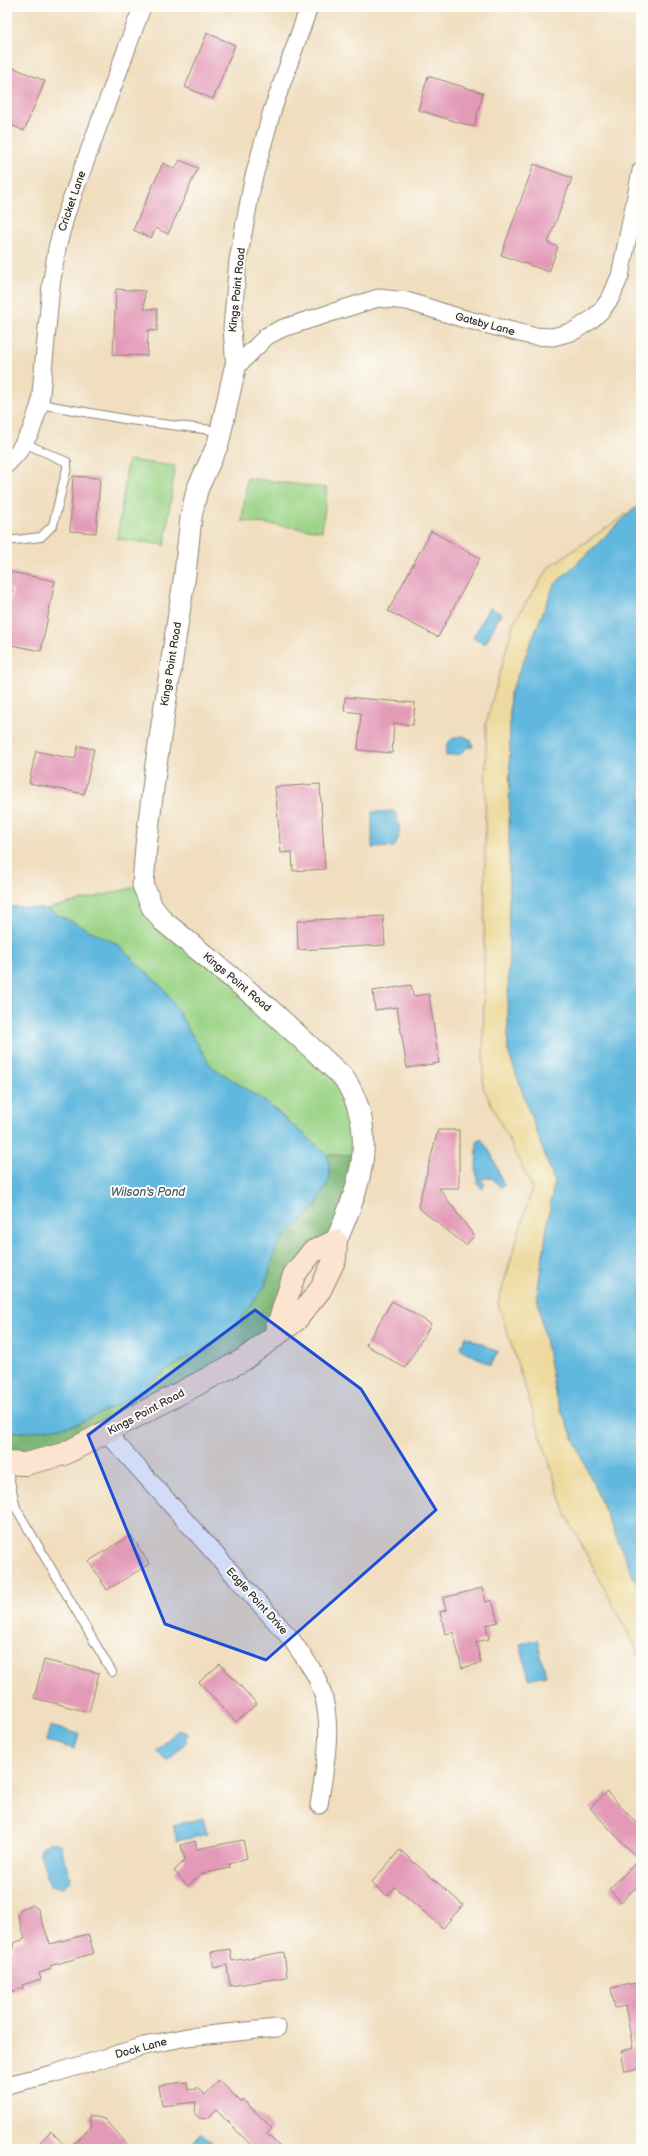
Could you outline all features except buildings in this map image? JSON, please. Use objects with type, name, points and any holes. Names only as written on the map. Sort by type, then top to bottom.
[{"type":"main road","name":"Kings Point Road","points":[[7,1463],[25,1464],[64,1454],[107,1433],[243,1360],[296,1320],[320,1290],[335,1259],[336,1241]]},
{"type":"main road","points":[[275,1335],[294,1275],[312,1252],[336,1241]]},
{"type":"street","name":"Cricket Lane","points":[[7,464],[24,443],[31,431],[40,404],[50,286],[57,248],[66,214],[142,7]]},
{"type":"street","name":"Kings Point Road","points":[[308,7],[272,111],[253,180],[238,260],[232,328],[235,368],[218,444],[197,490],[191,517],[185,574],[156,764],[143,885],[152,907],[163,921],[265,1005],[343,1077],[353,1092],[362,1117],[365,1136],[364,1154],[348,1214],[336,1241]]},
{"type":"street","name":"Gatsby Lane","points":[[235,368],[267,336],[272,333],[283,328],[378,298],[407,301],[461,318],[532,336],[554,337],[574,331],[591,320],[602,310],[611,297],[620,276],[641,171]]},
{"type":"street","name":"Eagle Point Drive","points":[[107,1433],[292,1640],[314,1672],[324,1700],[328,1718],[327,1753],[319,1805]]},
{"type":"street","name":"Dock Lane","points":[[7,2085],[52,2074],[144,2046],[187,2037],[277,2028]]},
{"type":"lane","points":[[40,404],[130,420],[221,431]]},
{"type":"lane","points":[[7,541],[42,537],[53,525],[67,468],[67,462],[24,443]]},
{"type":"lane","points":[[7,1467],[16,1508],[112,1672]]},
{"type":"highlighted area","points":[[255,1310],[361,1389],[436,1510],[266,1660],[165,1624],[88,1435]]},
{"type":"green space","points":[[128,460],[175,466],[165,545],[117,539]]},
{"type":"green space","points":[[247,478],[327,488],[322,531],[242,521]]},
{"type":"green space","points":[[143,885],[152,907],[343,1077],[364,1154],[328,1155],[267,1103],[211,1066],[165,990],[117,944],[46,909]]},
{"type":"green space","points":[[364,1154],[348,1215],[312,1252],[275,1335],[107,1433],[7,1463],[7,1432],[28,1432],[78,1424],[128,1399],[165,1371],[207,1346],[265,1286],[277,1245],[316,1205],[330,1179],[328,1155]]},
{"type":"sand","points":[[634,509],[554,585],[510,694],[508,1051],[554,1181],[537,1295],[556,1398],[641,1594],[641,1658],[566,1515],[498,1303],[532,1188],[483,1087],[486,723],[514,621],[550,566]]},
{"type":"water","points":[[641,505],[641,1594],[556,1398],[537,1295],[554,1181],[508,1051],[510,694],[554,585],[634,509]]},
{"type":"water","points":[[489,607],[501,614],[485,644],[473,638]]},
{"type":"water","points":[[463,736],[471,740],[473,747],[466,748],[461,754],[446,756],[447,744],[452,739]]},
{"type":"water","points":[[394,811],[398,820],[399,829],[397,842],[394,847],[372,848],[372,812]]},
{"type":"water","name":"Wilson's Pond","points":[[7,906],[46,909],[117,944],[165,990],[211,1066],[267,1103],[328,1155],[330,1179],[316,1205],[277,1245],[265,1286],[237,1324],[207,1346],[165,1371],[128,1399],[78,1424],[28,1432],[7,1432]]},
{"type":"water","points":[[481,1139],[492,1155],[504,1186],[500,1187],[492,1178],[480,1179],[485,1184],[482,1189],[478,1185],[476,1171],[477,1142]]},
{"type":"water","points":[[466,1336],[498,1352],[491,1365],[460,1349]]},
{"type":"water","points":[[537,1639],[546,1675],[529,1679],[520,1644]]},
{"type":"water","points":[[50,1726],[79,1734],[75,1749],[46,1741]]},
{"type":"water","points":[[178,1730],[187,1733],[185,1739],[187,1741],[167,1762],[156,1751]]},
{"type":"water","points":[[203,1818],[207,1834],[177,1841],[173,1825]]},
{"type":"water","points":[[49,1842],[60,1844],[71,1880],[62,1888],[50,1886],[39,1850]]},
{"type":"water","points":[[202,2132],[219,2149],[198,2149],[192,2143]]}]
